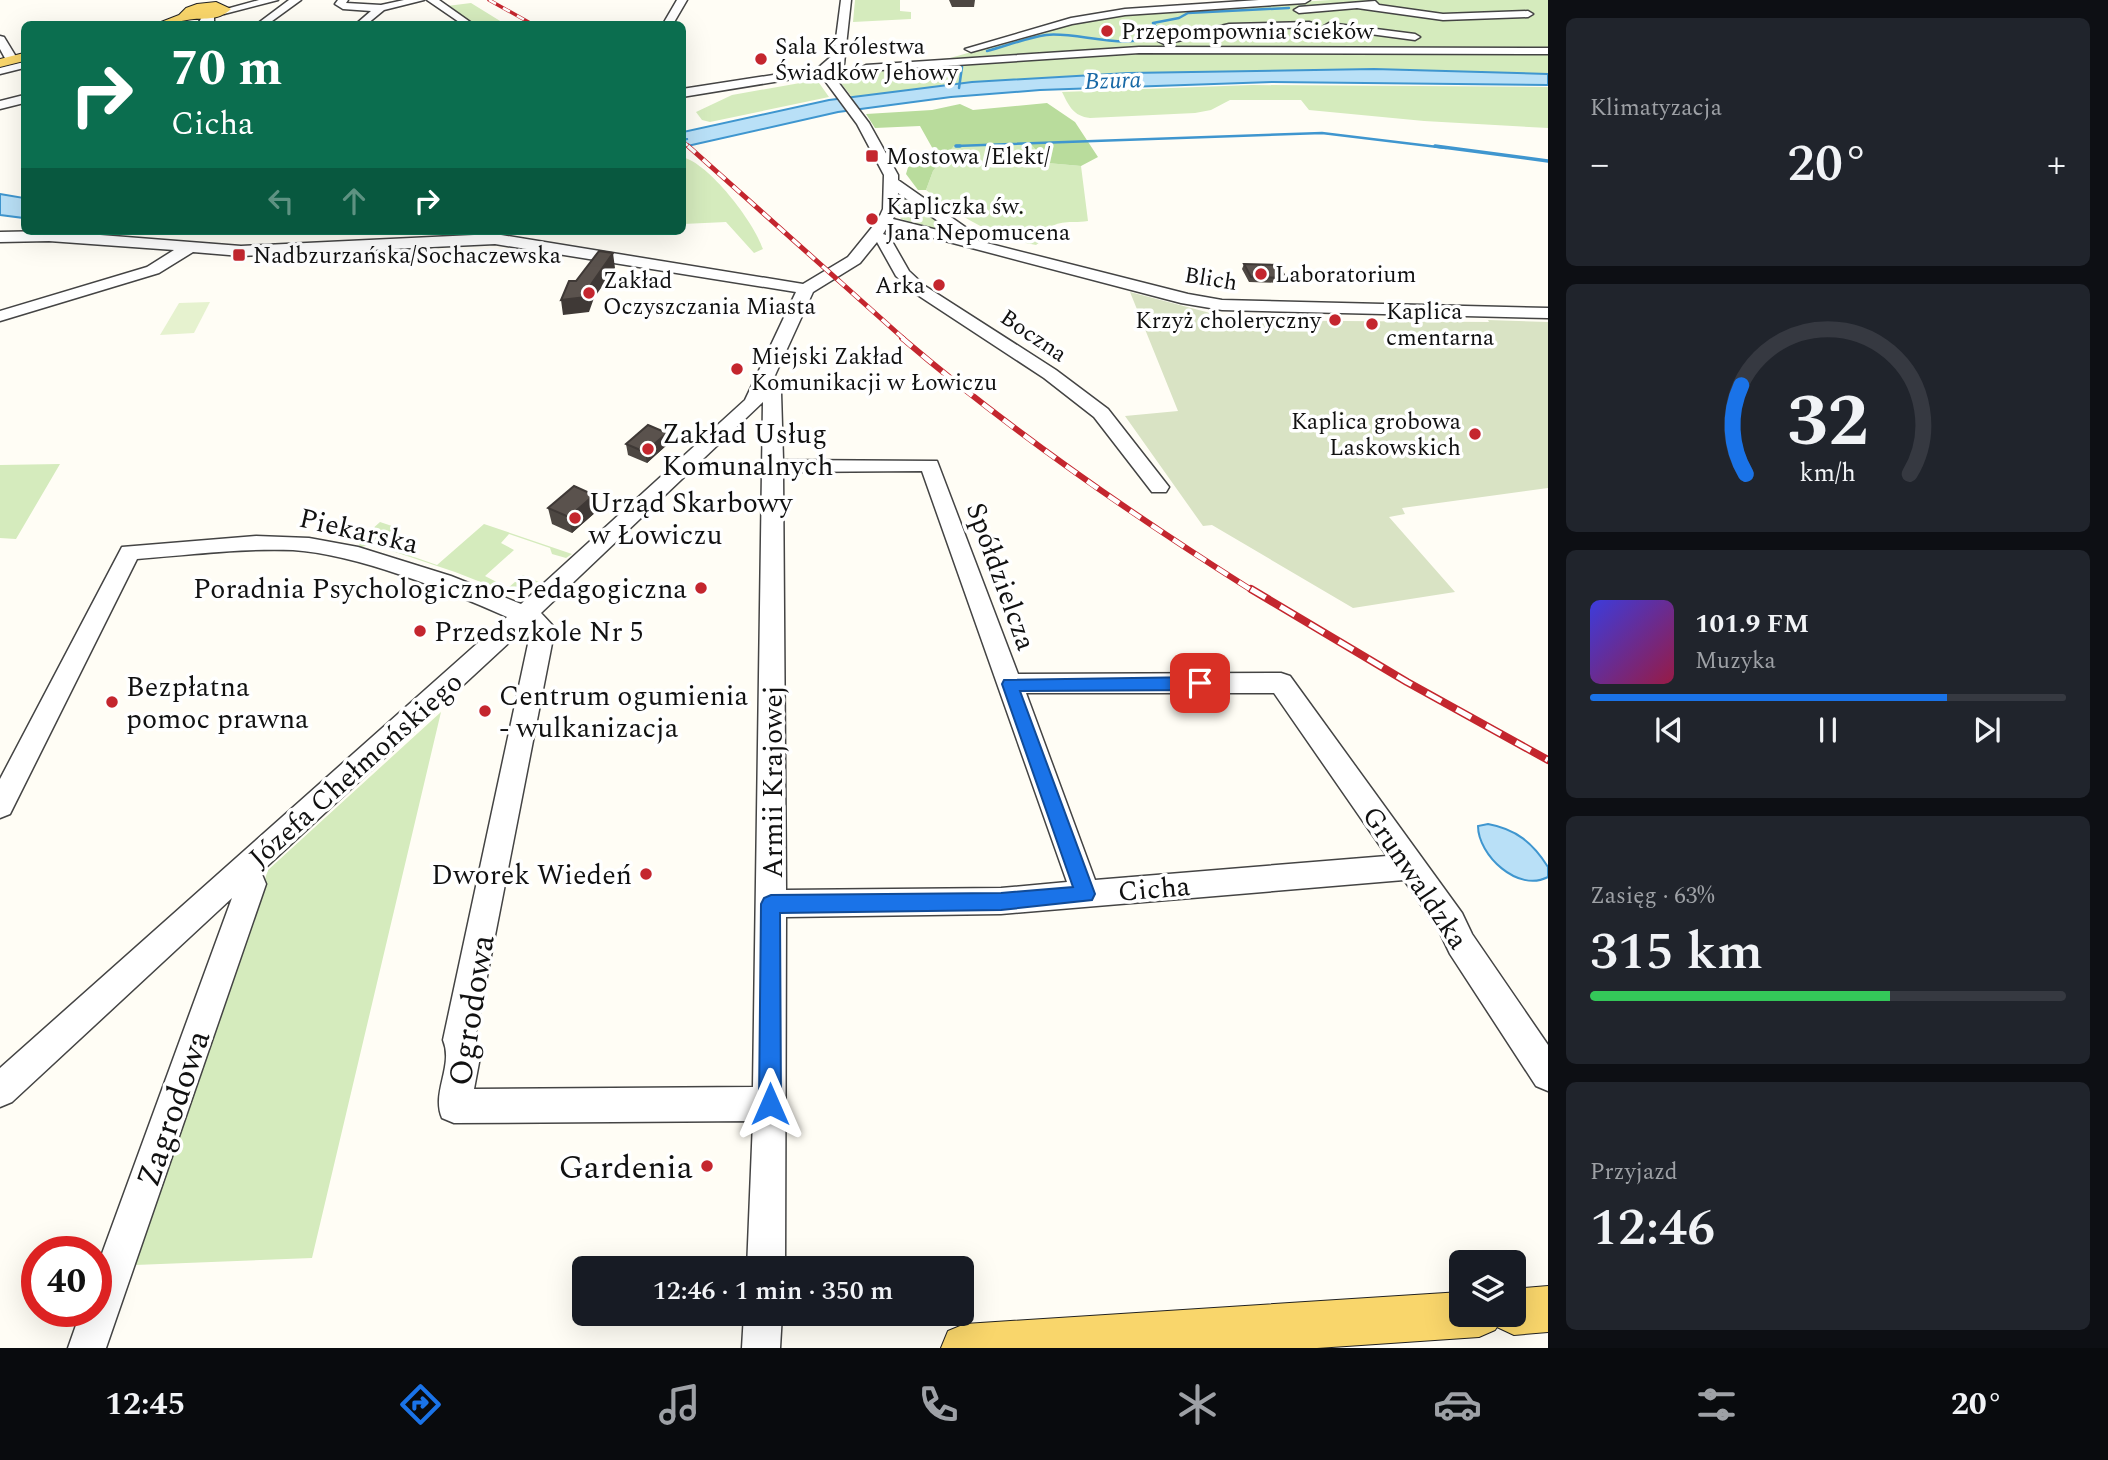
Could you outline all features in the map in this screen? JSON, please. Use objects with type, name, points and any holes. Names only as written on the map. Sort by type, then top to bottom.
[{"type":"main road","points":[[173,21],[206,12]]},
{"type":"main road","points":[[178,21],[206,12]]},
{"type":"main road","points":[[1526,1311],[1548,1309]]},
{"type":"main road","points":[[965,1348],[1449,1316]]},
{"type":"street","points":[[206,12],[273,0]]},
{"type":"street","points":[[265,21],[296,0]]},
{"type":"street","points":[[343,0],[340,4],[343,6],[381,8],[419,0]]},
{"type":"street","points":[[432,0],[464,21]]},
{"type":"street","points":[[670,21],[682,0]]},
{"type":"street","points":[[0,237],[49,236],[247,251],[495,239],[806,289],[848,265],[874,236],[890,209],[893,183],[883,157],[834,69],[846,0]]},
{"type":"street","points":[[1396,0],[1416,1]]},
{"type":"street","points":[[871,66],[954,54],[1071,21],[1117,13],[1285,1],[1350,44]]},
{"type":"street","points":[[1151,44],[1179,31],[1320,22],[1379,1]]},
{"type":"street","points":[[1459,4],[1504,27]]},
{"type":"street","points":[[1360,6],[1425,16],[1532,17],[1510,5]]},
{"type":"street","points":[[365,21],[381,8]]},
{"type":"street","points":[[1197,21],[1254,13],[1421,37]]},
{"type":"street","points":[[1434,38],[1497,38],[1484,44]]},
{"type":"street","points":[[0,39],[15,61],[0,71]]},
{"type":"street","points":[[971,52],[996,53],[1050,39]]},
{"type":"street","points":[[1064,40],[1107,46]]},
{"type":"street","points":[[1074,53],[1107,46],[1151,44],[1484,44],[1548,49]]},
{"type":"street","points":[[686,92],[804,72],[1074,53],[1209,49],[1548,49]]},
{"type":"street","points":[[0,105],[21,100]]},
{"type":"street","name":"Blich","points":[[893,183],[971,240]]},
{"type":"street","name":"Blich","points":[[885,221],[971,240],[999,250],[1187,299],[1222,305],[1548,313]]},
{"type":"street","name":"Boczna","points":[[874,236],[884,239],[902,273],[919,289],[1049,374],[1101,413],[1159,487]]},
{"type":"street","points":[[0,316],[153,270],[188,248]]},
{"type":"street","name":"Józefa Chełmońskiego","points":[[0,1090],[730,428],[753,404],[806,289]]},
{"type":"street","name":"Armii Krajowej","points":[[762,386],[772,392],[773,466],[770,1104],[766,1256]]},
{"type":"street","name":"Spółdzielcza","points":[[773,466],[930,466],[1086,894]]},
{"type":"street","name":"Piekarska","points":[[0,806],[130,552],[293,542],[342,552],[443,582],[524,615]]},
{"type":"street","name":"Ogrodowa","points":[[524,615],[537,621],[543,628],[459,1040],[465,1052],[454,1106],[770,1104]]},
{"type":"street","name":"Grunwaldzka","points":[[1010,684],[1281,683],[1411,867],[1548,1073]]},
{"type":"street","name":"Cicha","points":[[771,904],[1001,901],[1411,867]]},
{"type":"street","name":"Zagrodowa","points":[[87,1348],[252,884],[244,869]]},
{"type":"street","points":[[761,1348],[763,1326]]},
{"type":"green space","points":[[855,0],[900,0],[900,11],[911,12],[911,19],[853,22]]},
{"type":"green space","points":[[1330,0],[1548,0],[1548,74],[1300,71],[1113,74],[1001,81],[852,97],[840,82],[849,73],[861,68],[950,58],[1079,22],[1140,13]]},
{"type":"green space","points":[[471,3],[500,21],[469,21],[447,6]]},
{"type":"green space","points":[[817,80],[829,97],[710,122],[702,120],[696,112],[732,95]]},
{"type":"green space","points":[[1252,85],[1548,87],[1548,128],[1424,121],[1309,110],[1301,100],[1230,100],[1211,110],[1195,113],[1090,118],[1076,113],[1062,92]]},
{"type":"green space","points":[[1047,103],[1075,122],[1098,157],[1081,166],[1047,163],[1030,143],[954,146],[933,171],[926,190],[918,190],[906,174],[909,164],[904,156],[934,151],[920,126],[875,128],[866,114],[932,110],[960,104],[973,110]]},
{"type":"green space","points":[[1030,143],[1047,163],[1081,166],[1088,221],[1055,225],[1043,232],[1044,239],[1036,245],[1006,237],[978,225],[926,190],[933,171],[954,146]]},
{"type":"green space","points":[[686,159],[705,170],[729,195],[750,224],[763,249],[754,253],[726,222],[686,224]]},
{"type":"green space","points":[[899,191],[930,216],[965,237],[901,219],[897,213]]},
{"type":"green space","points":[[1130,292],[1214,314],[1218,320],[1548,322],[1548,488],[1402,508],[1405,514],[1389,517],[1455,592],[1353,608],[1212,525],[1203,526],[1125,416],[1178,411]]},
{"type":"green space","points":[[210,302],[194,333],[160,335],[179,303]]},
{"type":"green space","points":[[60,464],[16,539],[0,538],[0,465]]},
{"type":"green space","points":[[380,522],[395,527],[377,544],[437,565],[484,524],[572,554],[566,558],[552,554],[550,548],[509,534],[501,543],[514,550],[485,576],[508,588],[523,575],[539,582],[501,590],[371,544],[359,548],[360,540]]},
{"type":"green space","points":[[441,712],[312,1258],[135,1265],[268,870]]},
{"type":"water","name":"Bzura","points":[[1374,69],[1548,74],[1548,85],[1273,82],[1040,90],[951,97],[838,112],[686,146],[686,131],[829,100],[972,82],[1128,73]]},
{"type":"water","points":[[0,194],[21,198],[21,218],[0,215]]},
{"type":"water","points":[[1488,824],[1507,829],[1530,844],[1548,867],[1548,877],[1536,881],[1524,880],[1502,868],[1492,859],[1480,837],[1478,826]]},
{"type":"building","points":[[599,251],[613,253],[592,283],[586,297],[561,300],[569,281],[576,281]]},
{"type":"building","points":[[1244,264],[1278,265],[1286,278],[1251,277]]},
{"type":"building","points":[[648,425],[667,433],[645,452],[626,444]]},
{"type":"building","points":[[574,486],[594,495],[569,517],[548,508]]},
{"type":"waterway","points":[[1300,7],[1329,5]]},
{"type":"waterway","points":[[987,51],[1046,35],[1133,41],[1161,33],[1153,23],[1179,18],[1188,13],[1289,8]]},
{"type":"waterway","points":[[959,88],[962,67]]},
{"type":"waterway","points":[[960,146],[956,146],[1322,133],[1446,148]]},
{"type":"waterway","points":[[1435,146],[1548,161]]},
{"type":"railway","points":[[489,0],[527,21]]},
{"type":"railway","points":[[688,146],[904,339]]},
{"type":"railway","points":[[902,338],[986,406],[1073,471],[1253,591]]},
{"type":"railway","points":[[1251,589],[1407,682],[1548,760]]},
{"type":"place","name":"Przepompownia ścieków","points":[[1107,31]]},
{"type":"place","name":"Sala Królestwa Świadków Jehowy","points":[[761,59]]},
{"type":"place","name":"Mostowa /Elekt/","points":[[872,156]]},
{"type":"place","name":"Kapliczka św. Jana Nepomucena","points":[[872,219]]},
{"type":"place","name":"Nadbzurzańska/Sochaczewska","points":[[239,255]]},
{"type":"place","name":"Laboratorium","points":[[1261,274]]},
{"type":"place","name":"Arka","points":[[939,285]]},
{"type":"place","name":"Zakład Oczyszczania Miasta","points":[[589,293]]},
{"type":"place","name":"Krzyż choleryczny","points":[[1335,320]]},
{"type":"place","name":"Kaplica cmentarna","points":[[1372,324]]},
{"type":"place","name":"Miejski Zakład Komunikacji w Łowiczu","points":[[737,369]]},
{"type":"place","name":"Kaplica grobowa Laskowskich","points":[[1475,434]]},
{"type":"place","name":"Zakład Usług Komunalnych","points":[[648,449]]},
{"type":"place","name":"Urząd Skarbowy w Łowiczu","points":[[575,518]]},
{"type":"place","name":"Poradnia Psychologiczno-Pedagogiczna","points":[[701,588]]},
{"type":"place","name":"Przedszkole Nr 5","points":[[420,631]]},
{"type":"place","name":"Bezpłatna pomoc prawna","points":[[112,702]]},
{"type":"place","name":"Centrum ogumienia - wulkanizacja","points":[[485,711]]},
{"type":"place","name":"Dworek Wiedeń","points":[[646,874]]},
{"type":"place","name":"Gardenia","points":[[707,1166]]},
{"type":"route","points":[[770,1104],[771,904],[1001,901],[1086,894],[1010,684],[1200,683]]}]
